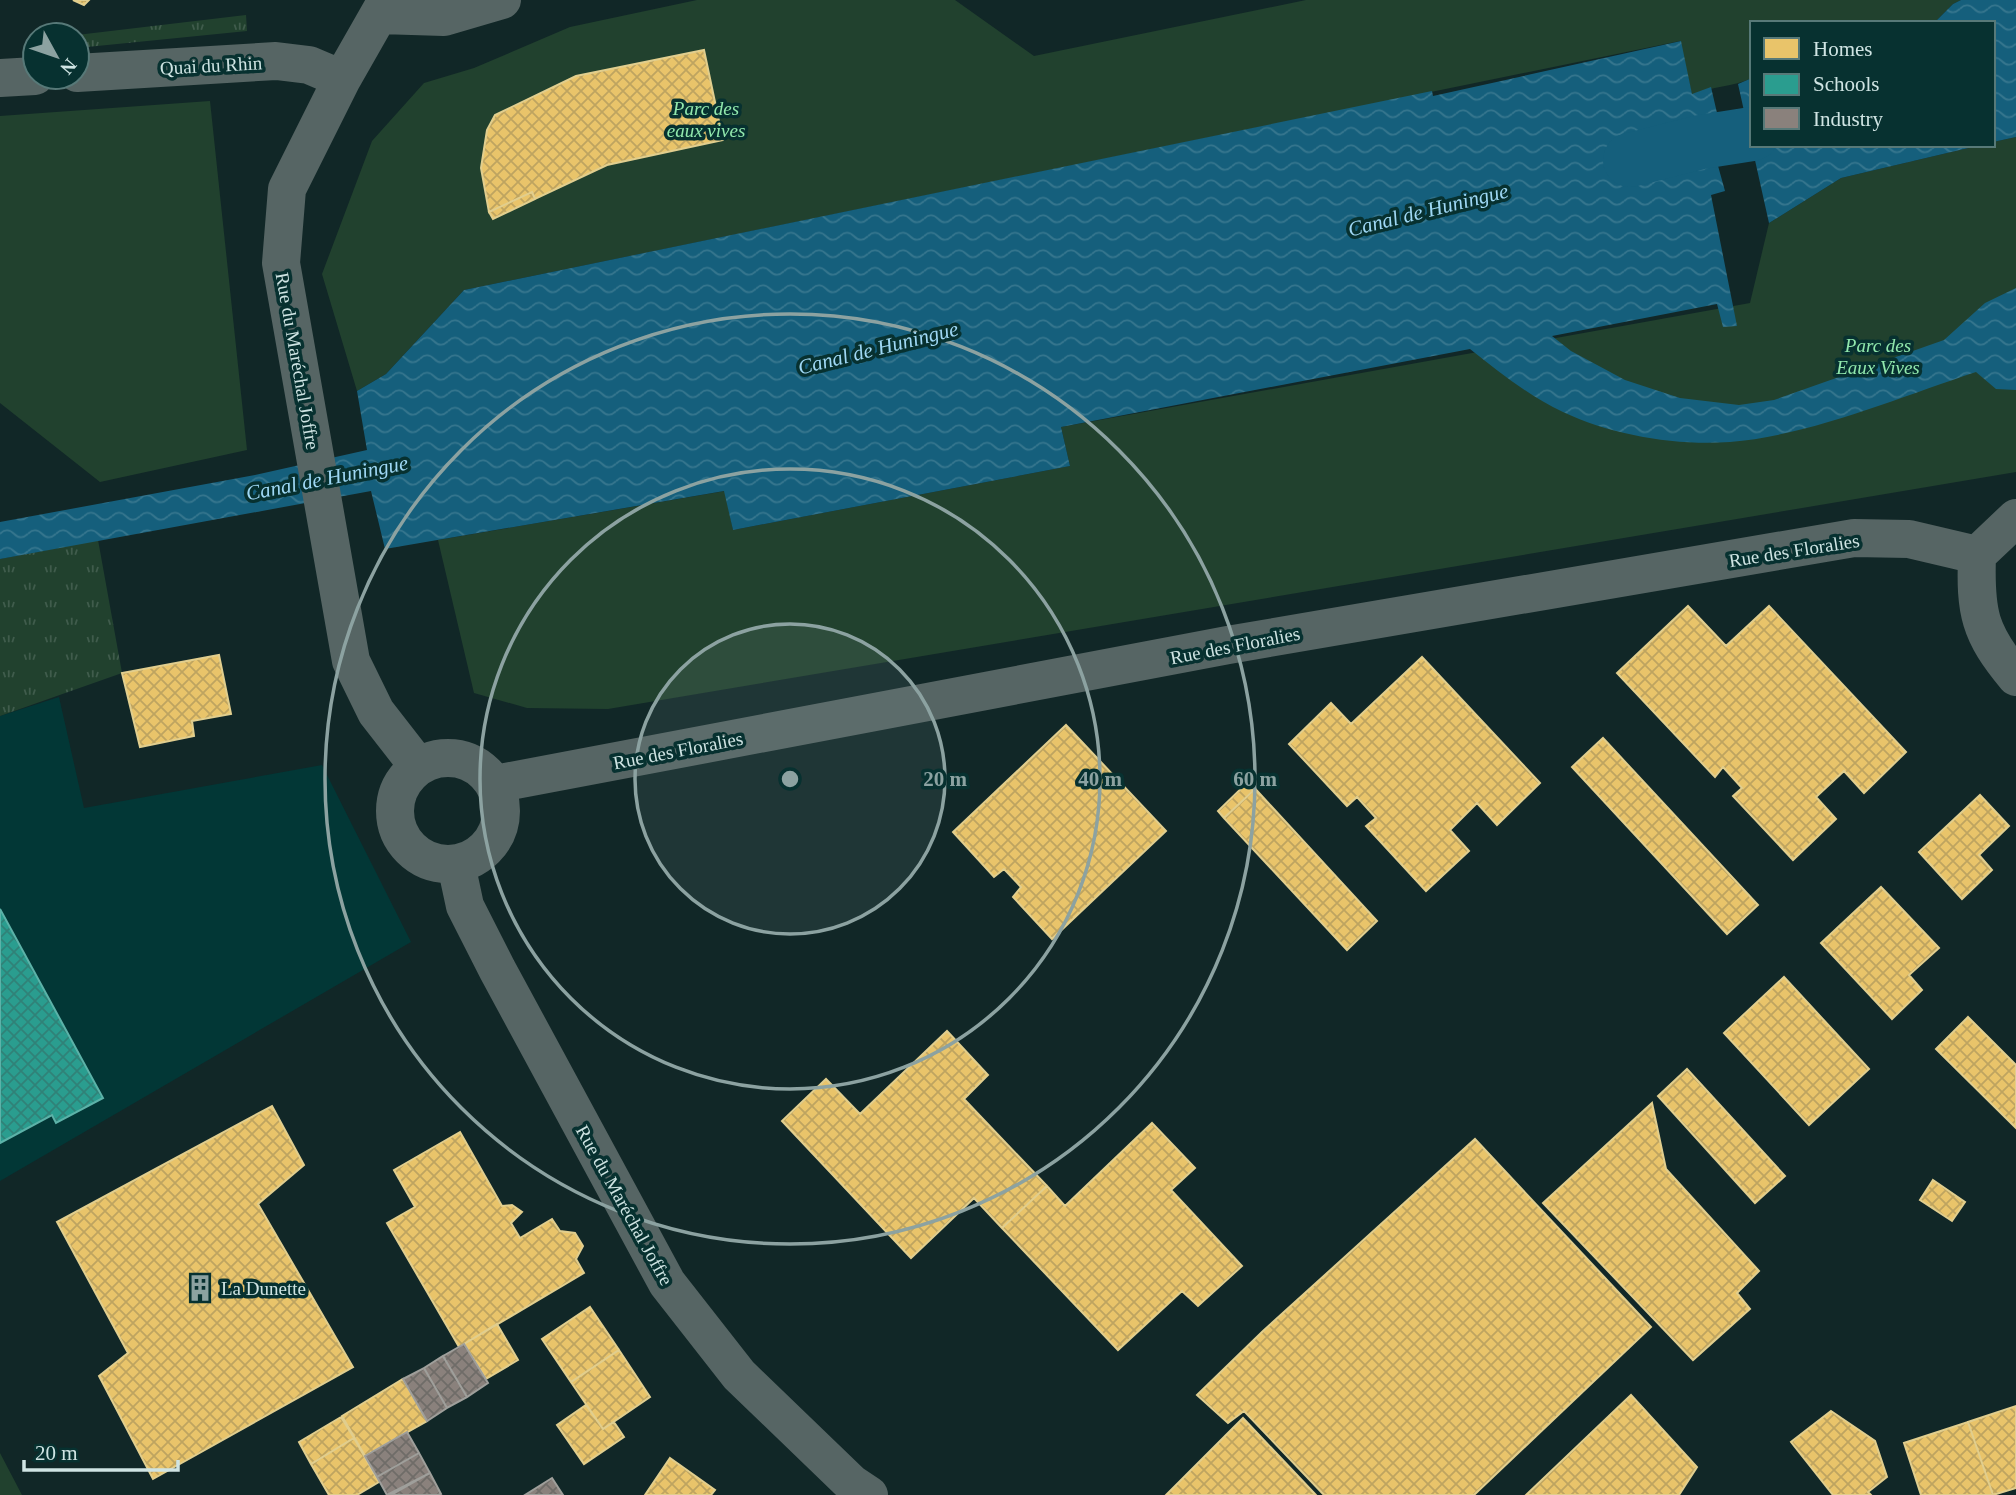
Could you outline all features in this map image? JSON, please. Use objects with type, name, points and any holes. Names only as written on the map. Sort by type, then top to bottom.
[{"type":"street","points":[[383,7],[444,17],[502,0]]},
{"type":"street","name":"Rue du Maréchal Joffre","points":[[383,7],[342,79],[287,189],[281,263],[351,661],[376,712],[418,766]]},
{"type":"street","name":"Quai du Rhin","points":[[91,72],[276,61],[309,65],[342,79]]},
{"type":"street","points":[[0,78],[21,77]]},
{"type":"street","points":[[2016,518],[1977,555],[1976,599],[1991,648],[2016,677]]},
{"type":"street","name":"Rue des Floralies","points":[[495,784],[1228,645],[1854,538],[1909,539],[1977,555]]},
{"type":"street","points":[[448,756],[476,764],[495,784],[502,809],[496,834],[480,854],[456,864],[426,860],[404,841],[394,813],[401,785],[418,766],[448,756]]},
{"type":"street","name":"Rue du Maréchal Joffre","points":[[456,864],[466,906],[497,969],[667,1283],[739,1374],[854,1491]]},
{"type":"shaded area","points":[[59,697],[84,808],[322,765],[411,942],[0,1181],[0,716]]},
{"type":"green space","name":"Parc des eaux vives","points":[[697,0],[955,0],[1034,56],[1306,0],[1961,0],[1936,21],[1750,21],[1750,79],[1692,95],[1680,41],[464,290],[386,374],[357,391],[322,274],[372,141],[424,83],[474,68],[570,27]]},
{"type":"green space","points":[[246,15],[247,31],[91,47],[91,33]]},
{"type":"green space","points":[[210,101],[247,450],[100,482],[0,403],[0,116]]},
{"type":"green space","name":"Parc des Eaux Vives","points":[[2016,137],[2016,472],[608,709],[527,708],[474,693],[438,540],[725,491],[733,530],[1070,466],[1061,427],[1750,303],[1769,223],[1841,178],[1973,147],[1995,147],[1995,142]]},
{"type":"green space","points":[[98,540],[122,673],[0,716],[0,559]]},
{"type":"green space","points":[[0,1453],[22,1495],[0,1495]]},
{"type":"water","points":[[1961,0],[2016,0],[2016,137],[1995,142],[1995,21],[1936,21]]},
{"type":"water","points":[[1681,41],[1692,94],[1711,87],[1720,126],[1699,129],[1703,158],[1715,155],[1725,191],[1711,195],[1737,326],[1723,327],[1717,304],[1552,336],[1571,351],[1625,380],[1680,398],[1739,405],[1774,400],[1944,340],[1985,303],[2016,288],[2016,390],[1996,389],[1976,372],[1854,414],[1791,432],[1730,442],[1688,442],[1623,433],[1582,420],[1550,406],[1526,391],[1470,349],[1061,427],[1070,466],[733,530],[724,491],[385,549],[371,491],[0,559],[0,522],[255,475],[367,450],[357,391],[386,374],[464,290],[1432,91],[1433,96]]},
{"type":"water","points":[[1750,79],[1750,138],[1738,84]]},
{"type":"water","points":[[1752,147],[1973,147],[1841,178],[1769,223]]},
{"type":"building: Homes","points":[[73,0],[89,0],[84,5]]},
{"type":"building: Homes","points":[[704,50],[723,140],[607,165],[535,199],[532,192],[489,212],[481,168],[487,130],[495,115],[576,76]]},
{"type":"building: Homes","points":[[532,192],[535,199],[493,219],[489,212]]},
{"type":"building: Homes","points":[[1688,606],[1726,646],[1769,606],[1906,752],[1864,793],[1844,771],[1816,797],[1836,819],[1793,860],[1733,796],[1742,788],[1723,767],[1715,777],[1617,673]]},
{"type":"building: Homes","points":[[219,655],[231,714],[192,721],[194,736],[140,747],[122,673]]},
{"type":"building: Homes","points":[[1422,657],[1540,783],[1497,825],[1477,803],[1450,830],[1469,851],[1426,891],[1366,826],[1376,818],[1357,797],[1347,806],[1289,744],[1331,703],[1351,724]]},
{"type":"building: Homes","points":[[1066,725],[1166,831],[1052,939],[1013,897],[1021,887],[1004,869],[994,877],[953,832]]},
{"type":"building: Homes","points":[[1603,738],[1758,905],[1727,934],[1572,767]]},
{"type":"building: Homes","points":[[1249,782],[1377,921],[1347,950],[1224,818],[1253,791],[1246,784]]},
{"type":"building: Homes","points":[[1246,784],[1253,791],[1224,818],[1218,811]]},
{"type":"building: Homes","points":[[1980,795],[2009,826],[1979,855],[1992,870],[1962,899],[1919,852]]},
{"type":"building: Homes","points":[[1881,887],[1939,948],[1909,975],[1922,990],[1892,1019],[1821,943]]},
{"type":"building: Homes","points":[[1784,977],[1869,1069],[1809,1125],[1724,1033]]},
{"type":"building: Homes","points":[[1968,1017],[2016,1065],[2016,1128],[1936,1049]]},
{"type":"building: Homes","points":[[947,1031],[988,1075],[964,1099],[1047,1186],[1002,1228],[974,1198],[911,1258],[782,1121],[826,1079],[860,1114]]},
{"type":"building: Homes","points":[[1687,1069],[1785,1176],[1755,1203],[1658,1096]]},
{"type":"building: Homes","points":[[1652,1103],[1666,1169],[1759,1271],[1737,1293],[1750,1309],[1693,1360],[1543,1203]]},
{"type":"building: Homes","name":"La Dunette","points":[[272,1106],[304,1165],[258,1204],[353,1367],[153,1479],[99,1376],[128,1353],[57,1222]]},
{"type":"building: Homes","points":[[1152,1123],[1195,1168],[1171,1190],[1242,1266],[1198,1306],[1182,1291],[1118,1350],[1002,1228],[1047,1186],[1065,1206]]},
{"type":"building: Homes","points":[[460,1132],[502,1206],[512,1205],[522,1212],[511,1223],[520,1238],[552,1219],[560,1231],[575,1233],[583,1246],[576,1259],[584,1273],[459,1347],[387,1223],[415,1207],[394,1170]]},
{"type":"building: Homes","points":[[1475,1139],[1651,1327],[1474,1495],[1324,1495],[1244,1411],[1228,1423],[1197,1395],[1263,1331]]},
{"type":"building: Homes","points":[[1933,1180],[1965,1202],[1952,1221],[1920,1200]]},
{"type":"building: Homes","points":[[590,1307],[619,1350],[571,1382],[542,1339]]},
{"type":"building: Homes","points":[[497,1324],[518,1360],[486,1379],[464,1344]]},
{"type":"building: Homes","points":[[619,1350],[650,1397],[603,1429],[571,1382]]},
{"type":"building: Homes","points":[[403,1379],[427,1421],[365,1456],[342,1416]]},
{"type":"building: Homes","points":[[1631,1395],[1697,1467],[1679,1495],[1526,1495]]},
{"type":"building: Homes","points":[[586,1405],[603,1429],[614,1422],[624,1437],[584,1464],[557,1425]]},
{"type":"building: Homes","points":[[2016,1406],[2016,1488],[1993,1495],[1968,1422]]},
{"type":"building: Homes","points":[[1831,1411],[1875,1441],[1887,1477],[1868,1492],[1871,1495],[1833,1495],[1791,1442]]},
{"type":"building: Homes","points":[[341,1417],[354,1438],[311,1464],[299,1442]]},
{"type":"building: Homes","points":[[1243,1418],[1316,1495],[1166,1495]]},
{"type":"building: Homes","points":[[1968,1422],[1993,1495],[1921,1495],[1904,1443]]},
{"type":"building: Homes","points":[[354,1438],[379,1482],[357,1495],[329,1495],[311,1464]]},
{"type":"building: Homes","points":[[670,1458],[715,1490],[711,1495],[645,1495]]},
{"type":"building: Schools","points":[[0,909],[103,1098],[56,1123],[52,1115],[0,1143]]},
{"type":"building: Industry","points":[[464,1344],[488,1383],[467,1397],[443,1356]]},
{"type":"building: Industry","points":[[443,1356],[467,1397],[447,1408],[424,1368]]},
{"type":"building: Industry","points":[[424,1368],[447,1408],[427,1421],[403,1379]]},
{"type":"building: Industry","points":[[407,1432],[419,1453],[377,1477],[365,1456]]},
{"type":"building: Industry","points":[[419,1453],[430,1473],[387,1495],[377,1477]]},
{"type":"building: Industry","points":[[430,1473],[441,1494],[391,1495]]},
{"type":"building: Industry","points":[[552,1478],[563,1495],[525,1495]]},
{"type":"waterway","name":"Canal de Huningue","points":[[1630,160],[1701,142],[1750,134]]},
{"type":"place","name":"La Dunette","points":[[200,1288]]}]
